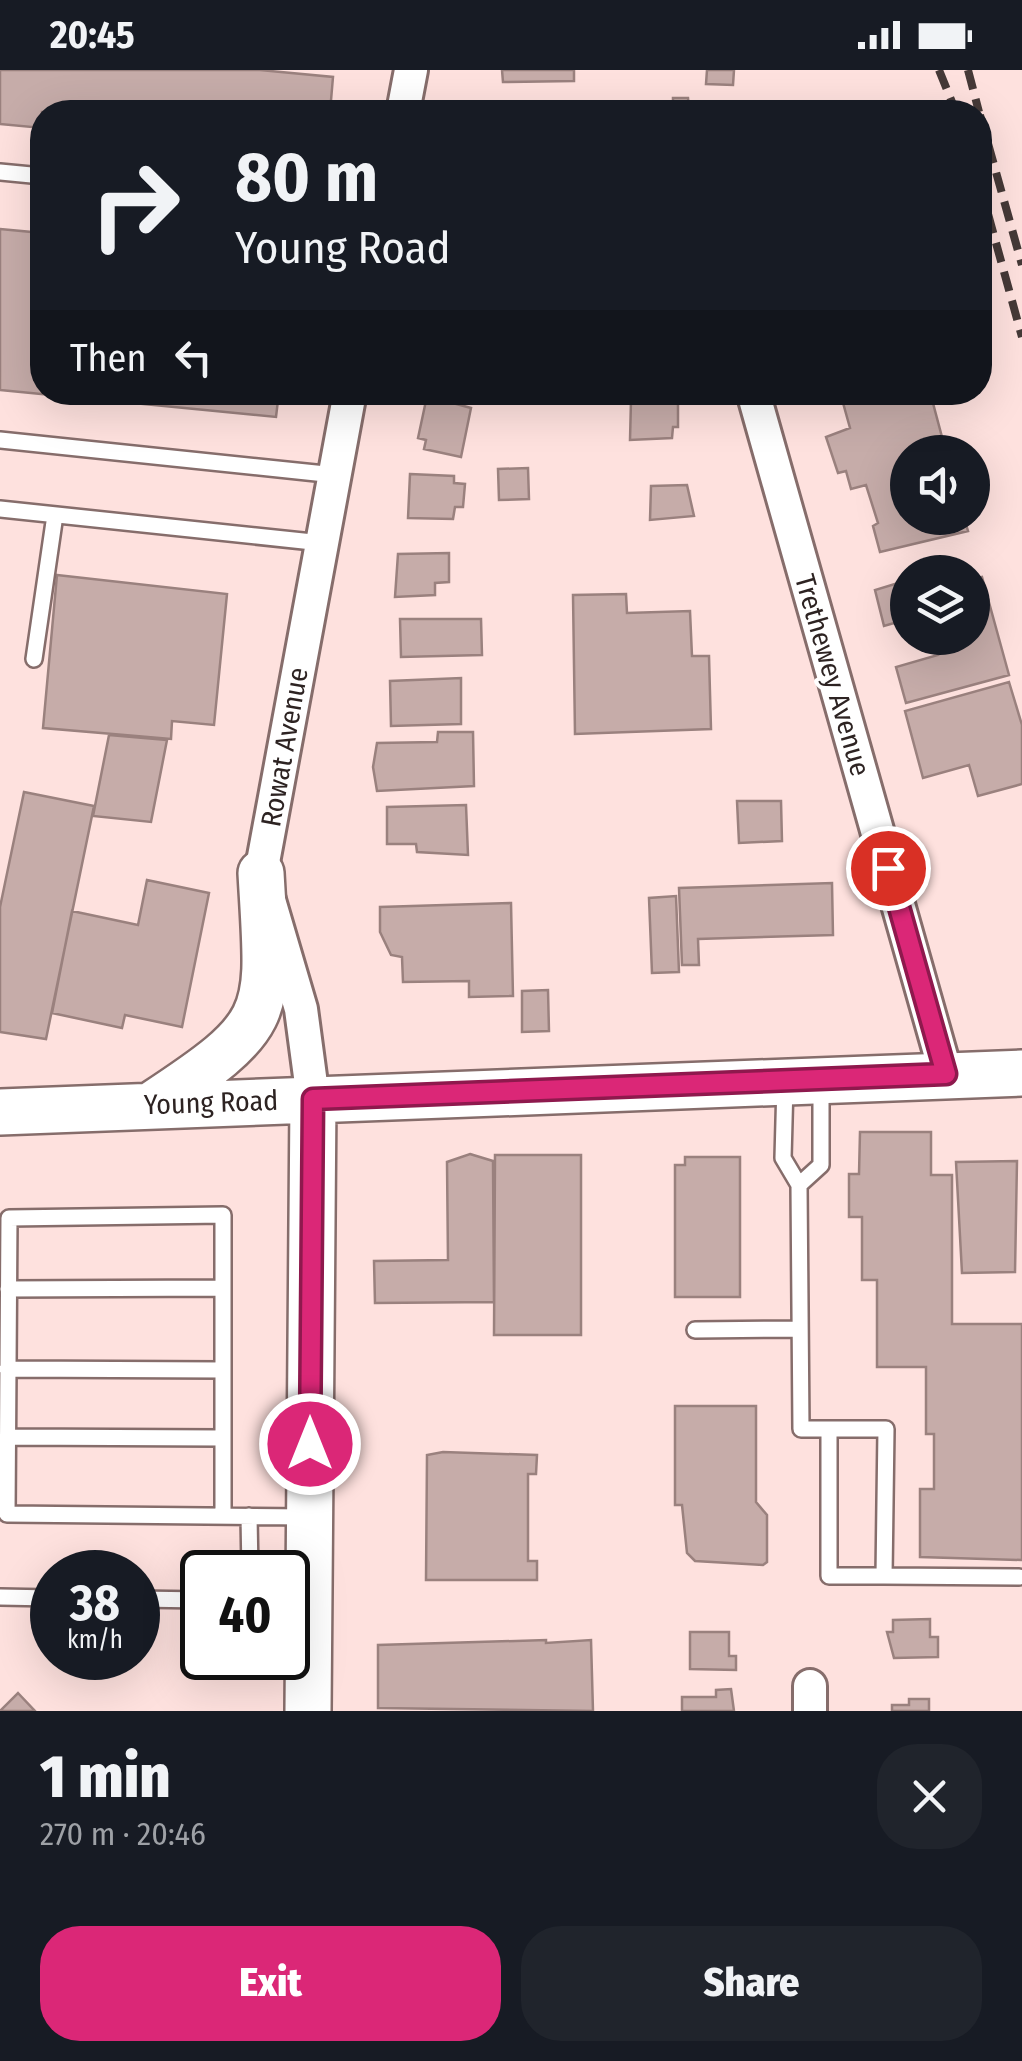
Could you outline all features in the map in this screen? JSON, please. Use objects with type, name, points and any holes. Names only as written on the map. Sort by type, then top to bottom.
[{"type":"main road","points":[[152,1105],[206,1069],[246,1034],[259,1013],[268,981],[261,873]]},
{"type":"main road","name":"Young Road","points":[[0,1112],[1022,1073]]},
{"type":"main road","points":[[308,1711],[313,1099]]},
{"type":"street","points":[[404,100],[410,70]]},
{"type":"street","name":"Rowat Avenue","points":[[313,1099],[300,1009],[261,873],[348,405]]},
{"type":"street","name":"Trethewey Avenue","points":[[758,405],[946,1074]]},
{"type":"lane","points":[[0,172],[30,175]]},
{"type":"lane","points":[[0,440],[335,475]]},
{"type":"lane","points":[[0,509],[322,543]]},
{"type":"lane","points":[[34,658],[55,516]]},
{"type":"lane","points":[[803,1080],[783,1158],[800,1185],[801,1429],[886,1429],[884,1576]]},
{"type":"lane","points":[[800,1185],[822,1165],[803,1080]]},
{"type":"lane","points":[[223,1516],[223,1215],[5,1218],[8,1289],[4,1314],[7,1437],[3,1517],[310,1518]]},
{"type":"lane","points":[[8,1289],[222,1288]]},
{"type":"lane","points":[[696,1330],[800,1329]]},
{"type":"lane","points":[[7,1369],[222,1370]]},
{"type":"lane","points":[[829,1429],[829,1576],[1019,1577]]},
{"type":"lane","points":[[7,1437],[222,1438]]},
{"type":"lane","points":[[249,1516],[250,1550]]},
{"type":"lane","points":[[0,1597],[30,1598]]},
{"type":"building","points":[[0,70],[260,70],[333,77],[331,100],[30,100],[30,127],[0,124]]},
{"type":"building","points":[[502,70],[574,70],[574,81],[503,82]]},
{"type":"building","points":[[707,70],[734,70],[733,85],[706,84]]},
{"type":"building","points":[[0,229],[30,232],[30,393],[0,390]]},
{"type":"building","points":[[153,405],[277,405],[276,417]]},
{"type":"building","points":[[425,405],[471,408],[461,457],[424,449],[426,440],[418,438]]},
{"type":"building","points":[[631,405],[678,405],[678,427],[673,427],[672,438],[630,440]]},
{"type":"building","points":[[844,405],[933,405],[941,435],[890,435],[890,535],[951,535],[880,552],[873,526],[878,523],[866,485],[851,489],[846,471],[838,473],[826,437],[850,428]]},
{"type":"building","points":[[528,468],[529,499],[499,500],[498,469]]},
{"type":"building","points":[[410,474],[454,476],[454,483],[465,484],[463,507],[455,507],[453,519],[408,518]]},
{"type":"building","points":[[687,485],[694,516],[650,520],[651,486]]},
{"type":"building","points":[[449,553],[449,582],[435,583],[435,595],[395,597],[398,554]]},
{"type":"building","points":[[57,575],[227,594],[214,725],[172,721],[171,739],[43,728]]},
{"type":"building","points":[[890,585],[890,624],[884,626],[875,590]]},
{"type":"building","points":[[626,594],[627,613],[690,611],[692,656],[709,656],[711,729],[575,734],[573,595]]},
{"type":"building","points":[[990,606],[1009,675],[906,703],[896,667],[938,655],[990,655]]},
{"type":"building","points":[[400,619],[481,619],[482,655],[401,657]]},
{"type":"building","points":[[461,678],[461,724],[391,726],[390,681]]},
{"type":"building","points":[[1009,682],[1022,725],[1022,784],[978,796],[969,765],[923,778],[905,711]]},
{"type":"building","points":[[438,732],[473,732],[474,786],[377,791],[373,767],[377,743],[437,742]]},
{"type":"building","points":[[109,735],[167,740],[151,822],[93,816]]},
{"type":"building","points":[[24,792],[94,806],[46,1039],[0,1032],[0,907]]},
{"type":"building","points":[[737,801],[781,801],[782,841],[739,843]]},
{"type":"building","points":[[466,805],[468,855],[417,852],[416,844],[387,844],[387,807]]},
{"type":"building","points":[[147,880],[209,893],[182,1027],[125,1015],[122,1028],[52,1013],[72,911],[138,925]]},
{"type":"building","points":[[832,883],[833,935],[698,939],[699,965],[682,965],[679,888]]},
{"type":"building","points":[[676,896],[679,972],[652,973],[649,898]]},
{"type":"building","points":[[511,903],[513,996],[469,997],[469,981],[403,982],[402,957],[391,955],[380,932],[380,907]]},
{"type":"building","points":[[548,990],[549,1031],[522,1032],[522,991]]},
{"type":"building","points":[[860,1132],[931,1132],[931,1175],[952,1175],[952,1324],[1022,1324],[1022,1560],[920,1557],[920,1489],[934,1489],[934,1434],[926,1434],[926,1367],[877,1367],[877,1280],[862,1280],[862,1217],[849,1217],[849,1174],[859,1174]]},
{"type":"building","points":[[470,1154],[493,1161],[494,1302],[375,1303],[374,1261],[448,1260],[447,1162]]},
{"type":"building","points":[[495,1155],[581,1155],[581,1335],[494,1335]]},
{"type":"building","points":[[685,1157],[740,1157],[740,1297],[675,1297],[675,1165],[685,1165]]},
{"type":"building","points":[[1017,1161],[1015,1272],[962,1273],[956,1162]]},
{"type":"building","points":[[675,1406],[756,1406],[756,1502],[767,1515],[767,1562],[763,1565],[695,1561],[687,1553],[682,1505],[675,1505]]},
{"type":"building","points":[[427,1455],[537,1455],[536,1474],[528,1474],[528,1561],[537,1561],[537,1580],[426,1580]]},
{"type":"building","points":[[930,1619],[930,1637],[938,1637],[938,1657],[894,1658],[887,1632],[893,1632],[893,1620]]},
{"type":"building","points":[[690,1632],[729,1632],[729,1656],[736,1656],[736,1670],[690,1669]]},
{"type":"building","points":[[591,1640],[593,1711],[378,1708],[378,1645]]},
{"type":"building","points":[[731,1689],[734,1711],[682,1711],[682,1697],[716,1697],[716,1690]]},
{"type":"building","points":[[18,1693],[35,1711],[0,1711]]},
{"type":"building","points":[[909,1699],[929,1699],[929,1711],[892,1711],[892,1705],[909,1705]]},
{"type":"railway","points":[[939,70],[951,100]]},
{"type":"railway","points":[[968,70],[976,100]]},
{"type":"railway","points":[[992,158],[1022,265]]},
{"type":"railway","points":[[992,228],[1022,337]]},
{"type":"route","points":[[310,1444],[313,1099],[946,1074],[888,868]]}]
